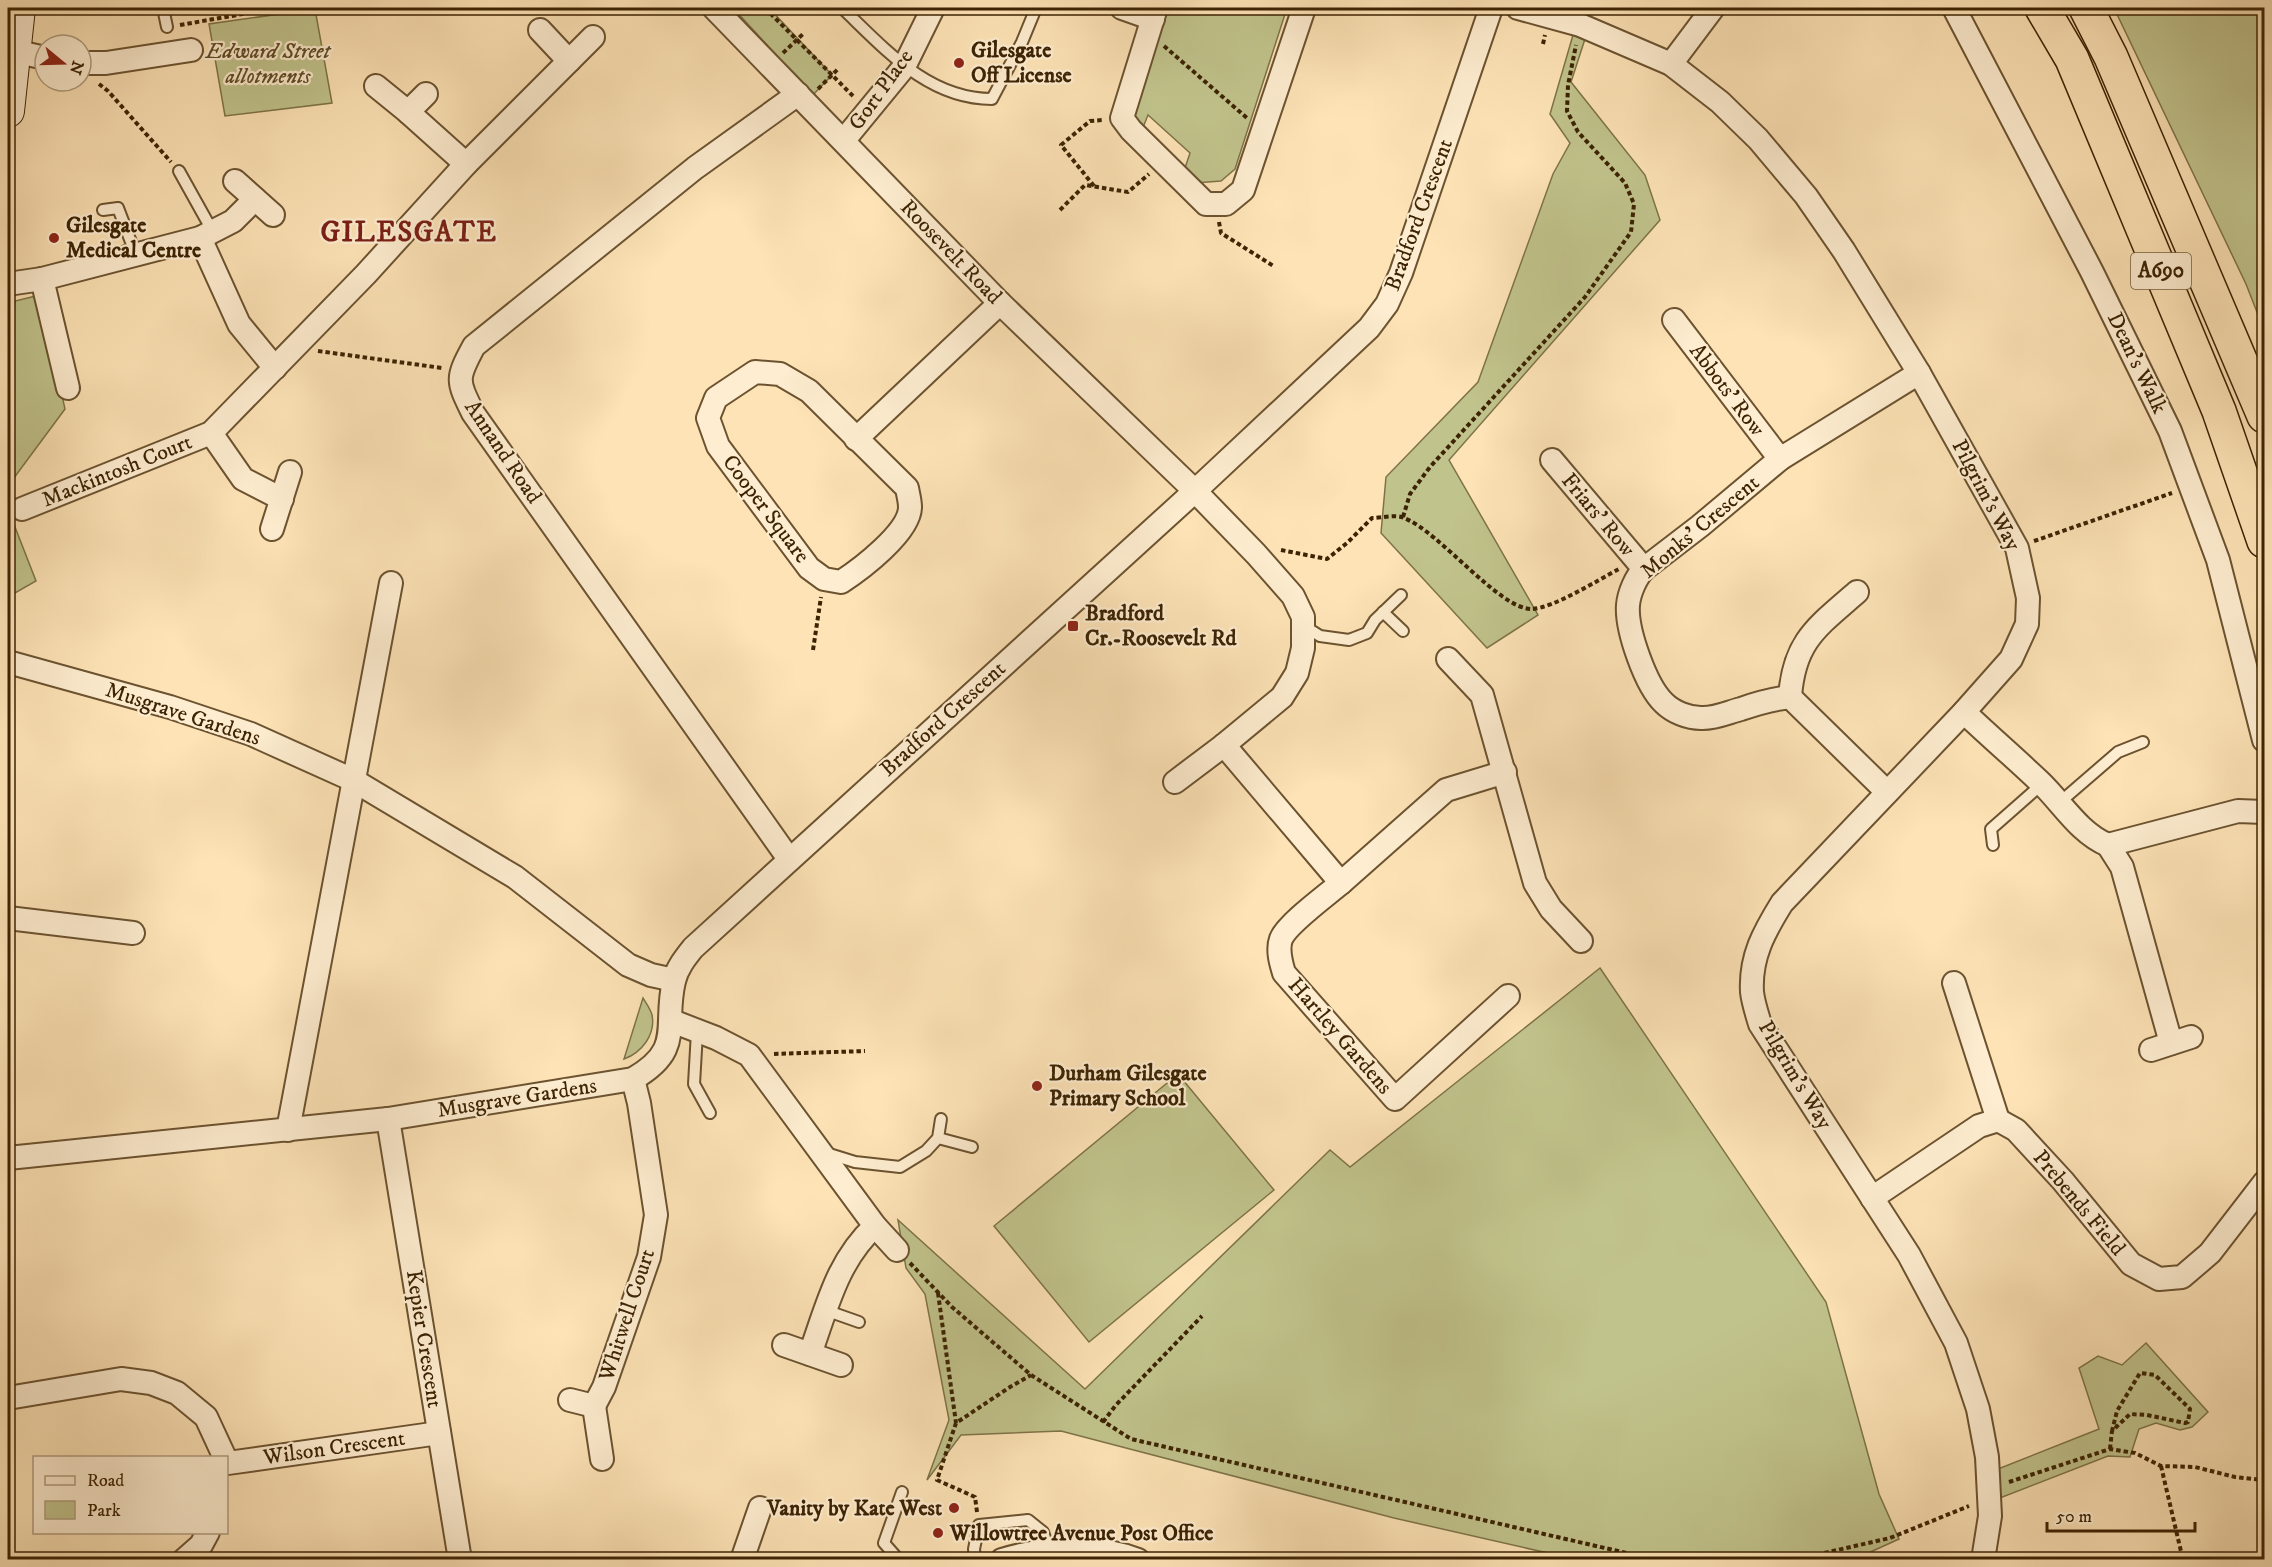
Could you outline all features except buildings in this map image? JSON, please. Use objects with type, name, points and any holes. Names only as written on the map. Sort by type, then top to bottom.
[{"type":"highway","name":"A690","points":[[2042,8],[2072,59],[2215,400],[2265,541]]},
{"type":"highway","name":"A690","points":[[2086,8],[2111,57],[2265,416]]},
{"type":"street","points":[[8,111],[19,8]]},
{"type":"street","name":"Roosevelt Road","points":[[714,8],[1000,303],[1195,491]]},
{"type":"street","name":"Gort Place","points":[[844,140],[904,67],[933,8]]},
{"type":"street","points":[[1122,8],[1152,20],[1122,118],[1131,130],[1206,204],[1226,204],[1243,190],[1304,8]]},
{"type":"street","name":"Bradford Crescent","points":[[693,948],[1195,491],[1369,327],[1387,304],[1401,273],[1491,8]]},
{"type":"street","name":"Pilgrim's Way","points":[[1518,8],[1585,16],[1671,64],[1720,102],[1758,139],[1806,196],[1844,251],[1919,374],[2017,548],[2028,598],[2027,624],[2011,659],[1964,712],[1782,903],[1761,938],[1753,969],[1752,993],[1760,1024],[1915,1266],[1956,1343],[1978,1409],[1987,1457],[1990,1516],[1983,1560]]},
{"type":"street","points":[[1671,64],[1713,8]]},
{"type":"street","name":"Dean's Walk","points":[[1954,8],[2092,272],[2170,431],[2218,560],[2265,740]]},
{"type":"street","points":[[540,30],[569,61]]},
{"type":"street","name":"Mackintosh Court","points":[[22,509],[211,433],[366,274],[466,164],[592,37]]},
{"type":"street","points":[[93,68],[106,63],[191,50]]},
{"type":"street","points":[[14,51],[33,55]]},
{"type":"street","points":[[376,86],[466,164]]},
{"type":"street","points":[[408,112],[426,93]]},
{"type":"street","name":"Annand Road","points":[[789,859],[473,414],[462,388],[460,370],[474,346],[695,168],[802,98]]},
{"type":"street","points":[[235,181],[273,215]]},
{"type":"street","points":[[8,284],[42,279],[206,235],[233,221],[255,199]]},
{"type":"street","points":[[206,235],[239,324],[274,368]]},
{"type":"street","points":[[42,279],[68,388]]},
{"type":"street","points":[[856,439],[1000,303]]},
{"type":"street","name":"Abbots' Row","points":[[1674,320],[1780,459]]},
{"type":"street","name":"Cooper Square","points":[[755,372],[780,374],[809,391],[907,488],[910,508],[902,530],[852,575],[841,582],[824,579],[809,568],[718,446],[708,418],[716,398],[755,372]]},
{"type":"street","name":"Monks' Crescent","points":[[1790,697],[1773,699],[1722,715],[1702,718],[1677,712],[1663,702],[1648,678],[1632,640],[1628,605],[1640,564],[1700,526],[1780,459],[1919,374]]},
{"type":"street","name":"Mackintosh Court","points":[[211,433],[243,479],[282,499]]},
{"type":"street","name":"Friars' Row","points":[[1552,460],[1640,564]]},
{"type":"street","points":[[272,528],[290,472]]},
{"type":"street","points":[[1175,782],[1282,697],[1298,673],[1303,648],[1303,617],[1293,596],[1195,491]]},
{"type":"street","points":[[288,1130],[391,584]]},
{"type":"street","points":[[1857,592],[1820,624],[1806,640],[1797,657],[1791,678],[1790,697],[1887,792]]},
{"type":"street","points":[[1448,659],[1482,695],[1535,883],[1551,909],[1581,941]]},
{"type":"street","name":"Musgrave Gardens","points":[[8,662],[170,707],[250,734],[353,780],[515,877],[628,965],[651,975],[674,980]]},
{"type":"street","points":[[1964,712],[2042,783],[2095,840],[2108,845],[2238,811],[2265,812]]},
{"type":"street","points":[[1224,745],[1341,883]]},
{"type":"street","name":"Hartley Gardens","points":[[1505,772],[1446,790],[1290,927],[1281,940],[1280,954],[1284,973],[1395,1099],[1508,996]]},
{"type":"street","points":[[2108,845],[2122,867],[2171,1043]]},
{"type":"street","points":[[8,918],[133,933]]},
{"type":"street","name":"Musgrave Gardens","points":[[8,1158],[388,1119],[633,1079],[660,1059],[669,1039],[674,980],[681,964],[693,948]]},
{"type":"street","points":[[1872,1198],[1979,1126],[1998,1120],[1954,983]]},
{"type":"street","points":[[672,1022],[716,1038],[749,1055],[875,1226],[897,1250]]},
{"type":"street","name":"Whitwell Court","points":[[602,1460],[594,1406],[604,1387],[649,1257],[656,1215],[639,1102],[633,1079]]},
{"type":"street","name":"Kepier Crescent","points":[[388,1119],[460,1560]]},
{"type":"street","name":"Prebends Field","points":[[1998,1120],[2016,1130],[2063,1181],[2131,1264],[2160,1279],[2182,1277],[2210,1253],[2265,1183]]},
{"type":"street","points":[[810,1354],[841,1268],[858,1241],[875,1226]]},
{"type":"street","points":[[784,1345],[842,1365]]},
{"type":"street","points":[[8,1398],[122,1379],[151,1383],[177,1393],[206,1417],[223,1456]]},
{"type":"street","name":"Whitwell Court","points":[[570,1400],[594,1406]]},
{"type":"street","name":"Wilson Crescent","points":[[228,1464],[439,1433]]},
{"type":"street","points":[[742,1560],[760,1508]]},
{"type":"street","points":[[184,1560],[201,1545],[207,1534]]},
{"type":"street","points":[[1002,1560],[1049,1550],[1091,1549],[1138,1560]]},
{"type":"lane","points":[[163,8],[167,27]]},
{"type":"lane","points":[[842,8],[904,67],[971,99],[992,99],[1022,42],[1036,8]]},
{"type":"lane","points":[[179,171],[206,235]]},
{"type":"lane","points":[[103,210],[118,208],[136,255]]},
{"type":"lane","points":[[1304,626],[1320,636],[1350,640],[1367,633],[1375,620],[1401,595]]},
{"type":"lane","points":[[1383,612],[1403,631]]},
{"type":"lane","points":[[2060,803],[2118,752],[2143,742]]},
{"type":"lane","points":[[1994,845],[1992,829],[2042,783]]},
{"type":"lane","points":[[697,1032],[694,1084],[710,1113]]},
{"type":"lane","points":[[820,1152],[855,1162],[900,1167],[926,1150],[938,1138],[941,1119]]},
{"type":"lane","points":[[938,1138],[972,1147]]},
{"type":"lane","points":[[825,1310],[860,1322]]},
{"type":"lane","points":[[899,1560],[884,1543],[902,1492]]},
{"type":"lane","points":[[975,1560],[974,1549],[979,1525],[1028,1520],[1042,1532],[1049,1550]]},
{"type":"path","points":[[167,27],[277,8]]},
{"type":"path","points":[[765,8],[868,111]]},
{"type":"path","points":[[1403,517],[1410,494],[1430,467],[1585,297],[1630,232],[1634,204],[1626,183],[1578,132],[1567,111],[1568,85],[1585,16]]},
{"type":"path","points":[[1152,20],[1263,133]]},
{"type":"path","points":[[770,65],[804,33]]},
{"type":"path","points":[[802,98],[839,68]]},
{"type":"path","points":[[93,77],[108,91],[179,171]]},
{"type":"path","points":[[1095,187],[1061,145],[1090,121],[1122,118]]},
{"type":"path","points":[[1060,210],[1085,185],[1128,192],[1163,162]]},
{"type":"path","points":[[1214,204],[1221,233],[1275,267]]},
{"type":"path","points":[[294,348],[460,370]]},
{"type":"path","points":[[2017,548],[2190,487]]},
{"type":"path","points":[[1256,554],[1278,549],[1327,558],[1347,543],[1372,518],[1403,517],[1470,568],[1511,603],[1531,609],[1550,605],[1640,564]]},
{"type":"path","points":[[813,650],[824,579]]},
{"type":"path","points":[[749,1055],[865,1051]]},
{"type":"path","points":[[897,1250],[924,1275],[938,1293],[1031,1375],[1131,1439],[1644,1557],[1672,1560]]},
{"type":"path","points":[[938,1293],[956,1424],[937,1480],[975,1497],[979,1525]]},
{"type":"path","points":[[1103,1422],[1116,1405],[1202,1316]]},
{"type":"path","points":[[2110,1449],[2112,1431],[2117,1411],[2140,1373],[2155,1375],[2190,1410],[2185,1423],[2130,1414],[2112,1431]]},
{"type":"path","points":[[956,1424],[1031,1375]]},
{"type":"path","points":[[1780,1560],[1811,1556],[1890,1538],[1990,1493],[2110,1449],[2135,1454],[2161,1466],[2195,1467],[2265,1480]]},
{"type":"path","points":[[2161,1466],[2183,1560]]},
{"type":"green space","points":[[733,8],[769,8],[832,75],[813,95]]},
{"type":"green space","points":[[1166,8],[1287,8],[1235,169],[1221,181],[1195,183],[1183,174],[1190,153],[1148,115],[1142,130],[1131,119]]},
{"type":"green space","points":[[2114,8],[2264,8],[2264,330],[2246,284]]},
{"type":"green space","name":"Edward Street allotments","points":[[315,9],[332,103],[225,116],[209,24]]},
{"type":"green space","points":[[1573,35],[1585,39],[1571,82],[1645,175],[1660,220],[1449,460],[1538,615],[1487,648],[1381,533],[1386,477],[1478,382],[1553,174],[1570,143],[1550,114]]},
{"type":"green space","points":[[40,295],[65,409],[8,486],[8,353],[15,301]]},
{"type":"green space","points":[[8,509],[36,581],[8,597]]},
{"type":"green space","points":[[1600,968],[1826,1302],[1879,1494],[1899,1539],[1855,1559],[1574,1559],[1394,1518],[1061,1431],[961,1435],[927,1480],[949,1420],[925,1294],[906,1268],[898,1220],[1085,1389],[1330,1150],[1350,1167]]},
{"type":"green space","points":[[643,998],[652,1015],[652,1029],[641,1048],[624,1059]]},
{"type":"green space","points":[[1178,1074],[1274,1190],[1089,1342],[994,1226]]},
{"type":"green space","points":[[2146,1343],[2208,1412],[2192,1427],[2180,1430],[2156,1423],[2139,1429],[2130,1457],[2108,1456],[2000,1498],[1998,1469],[2099,1429],[2079,1368],[2098,1356],[2122,1365]]},
{"type":"place","name":"Gilesgate Off License","points":[[959,63]]},
{"type":"place","name":"Gilesgate Medical Centre","points":[[54,238]]},
{"type":"place","name":"Bradford Cr.-Roosevelt Rd","points":[[1073,626]]},
{"type":"place","name":"Durham Gilesgate Primary School","points":[[1037,1086]]},
{"type":"place","name":"Vanity by Kate West","points":[[954,1508]]},
{"type":"place","name":"Willowtree Avenue Post Office","points":[[938,1533]]},
{"type":"district","name":"GILESGATE","points":[[409,232]]}]
